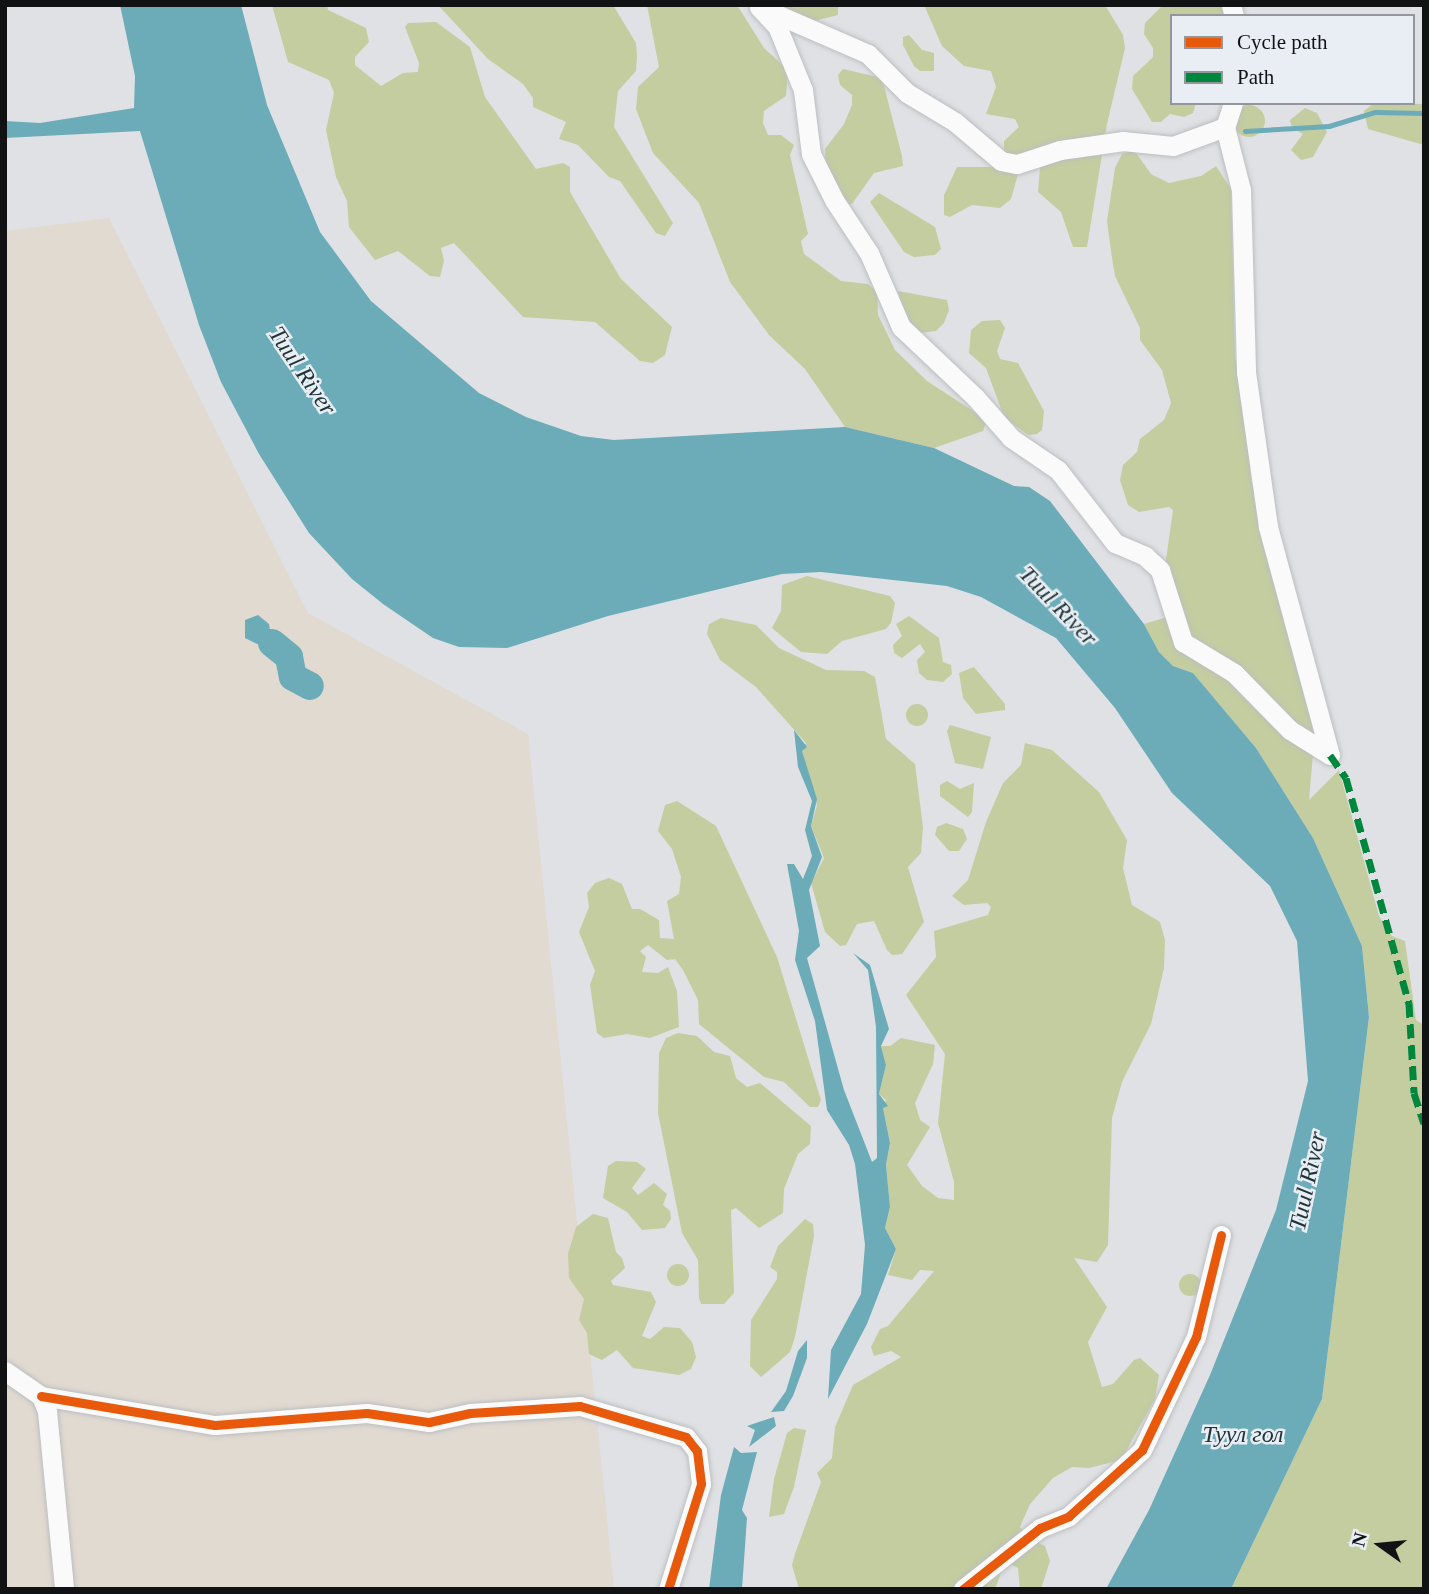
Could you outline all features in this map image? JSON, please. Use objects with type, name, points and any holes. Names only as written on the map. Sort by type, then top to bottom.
[{"type":"street","points":[[757,6],[777,26],[803,90],[811,154],[834,200],[869,253],[901,327],[975,397],[1011,438],[1058,470],[1115,543],[1145,556],[1160,570],[1183,642],[1234,673],[1290,730],[1330,755],[1268,527],[1246,372],[1241,190],[1225,127],[1232,105]]},
{"type":"street","points":[[757,6],[868,54],[907,93],[955,121],[1001,161],[1017,164],[1060,150],[1123,141],[1173,146],[1225,127]]},
{"type":"street","points":[[963,1589],[1040,1528],[1069,1517],[1142,1450],[1196,1337],[1221,1235]]},
{"type":"street","points":[[5,1371],[41,1396],[215,1425],[367,1413],[429,1422],[470,1413],[580,1406],[686,1437],[697,1451],[701,1484],[668,1589]]},
{"type":"street","points":[[41,1396],[47,1411],[64,1589]]},
{"type":"shaded area","points":[[109,218],[308,613],[528,734],[614,1589],[5,1589],[5,231]]},
{"type":"green space","points":[[272,5],[327,5],[328,10],[366,28],[369,42],[355,57],[355,65],[381,86],[403,73],[418,72],[419,63],[405,27],[408,23],[436,22],[470,47],[485,97],[536,169],[563,163],[570,167],[570,192],[621,279],[672,327],[665,355],[653,363],[640,361],[595,322],[523,317],[454,243],[441,248],[444,261],[440,277],[430,276],[398,251],[375,260],[349,227],[347,201],[336,177],[326,130],[334,93],[329,80],[288,62]]},
{"type":"green space","points":[[438,5],[613,5],[636,43],[637,57],[636,71],[618,91],[614,127],[673,223],[665,236],[656,233],[620,181],[609,177],[578,145],[559,139],[566,122],[533,107],[533,98],[523,84],[488,59]]},
{"type":"green space","points":[[647,5],[737,5],[764,48],[788,70],[786,96],[764,111],[763,123],[768,135],[781,135],[794,145],[790,155],[808,234],[801,241],[804,254],[841,281],[868,284],[877,292],[878,315],[895,350],[927,381],[987,420],[983,431],[934,448],[845,427],[805,369],[769,335],[730,282],[699,203],[653,153],[636,109],[638,87],[659,67]]},
{"type":"green space","points":[[768,5],[838,5],[838,15],[802,24]]},
{"type":"green space","points":[[924,5],[1105,5],[1123,35],[1125,48],[1107,124],[1087,247],[1073,247],[1061,212],[1038,192],[1040,168],[1004,153],[1004,141],[1019,127],[1015,119],[986,114],[996,87],[991,71],[964,66],[942,46]]},
{"type":"green space","points":[[1163,5],[1222,5],[1224,14],[1170,14],[1170,105],[1195,105],[1193,113],[1184,117],[1170,114],[1161,122],[1152,122],[1132,89],[1133,76],[1153,57],[1153,48],[1144,34],[1145,23]]},
{"type":"green space","points":[[909,35],[922,50],[934,53],[934,71],[920,71],[914,66],[903,45],[903,37]]},
{"type":"green space","points":[[843,69],[882,78],[903,166],[874,173],[852,204],[843,204],[826,170],[825,149],[844,124],[852,105],[852,95],[840,85],[838,75]]},
{"type":"green space","points":[[1424,104],[1424,145],[1368,129],[1364,111],[1372,105]]},
{"type":"green space","points":[[1249,105],[1260,110],[1265,121],[1260,132],[1249,137],[1238,132],[1233,121],[1238,110]]},
{"type":"green space","points":[[1305,108],[1317,113],[1327,132],[1313,157],[1301,160],[1291,150],[1303,134],[1292,128],[1290,120]]},
{"type":"green space","points":[[1134,150],[1151,174],[1169,183],[1201,176],[1216,166],[1231,189],[1235,358],[1245,405],[1251,480],[1315,731],[1309,800],[1339,770],[1379,916],[1392,936],[1405,941],[1416,1020],[1424,1025],[1424,1589],[1231,1589],[1322,1399],[1369,1017],[1362,946],[1313,838],[1256,748],[1193,673],[1173,666],[1159,652],[1144,624],[1174,615],[1165,567],[1173,510],[1169,507],[1139,512],[1128,505],[1120,480],[1123,465],[1137,452],[1140,439],[1164,420],[1171,403],[1162,370],[1140,340],[1140,328],[1115,276],[1112,258],[1107,221],[1115,168],[1122,154]]},
{"type":"green space","points":[[957,167],[1014,167],[1018,174],[1011,199],[1000,208],[972,205],[950,217],[944,215],[944,195]]},
{"type":"green space","points":[[879,193],[935,227],[941,249],[935,255],[914,257],[904,252],[870,202]]},
{"type":"green space","points":[[898,291],[947,300],[949,310],[944,323],[936,331],[919,333],[907,322]]},
{"type":"green space","points":[[1000,320],[1005,328],[997,351],[1000,359],[1018,363],[1044,411],[1042,430],[1037,434],[1028,435],[1004,417],[986,368],[969,353],[971,330],[982,321]]},
{"type":"green space","points":[[807,576],[890,596],[895,603],[891,623],[886,629],[842,641],[827,654],[801,652],[772,628],[781,611],[782,585]]},
{"type":"green space","points":[[909,616],[939,638],[943,662],[951,665],[952,674],[943,682],[927,680],[919,673],[917,660],[925,652],[920,644],[902,658],[894,653],[893,645],[902,636],[896,624]]},
{"type":"green space","points":[[721,618],[756,625],[779,648],[826,670],[864,671],[875,677],[886,739],[915,764],[923,827],[921,853],[908,867],[924,922],[902,954],[892,955],[887,950],[874,921],[857,924],[846,945],[840,946],[825,932],[811,883],[824,858],[811,826],[817,805],[802,751],[806,743],[756,687],[720,660],[707,634],[709,624]]},
{"type":"green space","points":[[974,667],[1005,704],[1005,710],[976,714],[963,698],[959,673]]},
{"type":"green space","points":[[913,704],[921,704],[928,711],[928,719],[921,726],[913,726],[906,719],[906,711]]},
{"type":"green space","points":[[950,725],[991,737],[983,769],[955,763],[947,731]]},
{"type":"green space","points":[[1025,743],[1052,750],[1099,792],[1127,840],[1123,868],[1132,905],[1160,922],[1165,940],[1164,968],[1151,1024],[1122,1082],[1112,1118],[1108,1245],[1097,1262],[1074,1258],[1107,1307],[1088,1342],[1102,1387],[1113,1384],[1134,1360],[1140,1358],[1159,1375],[1155,1399],[1121,1460],[1089,1468],[1072,1467],[1053,1478],[1030,1504],[1020,1527],[1028,1538],[1045,1546],[1050,1561],[1041,1589],[1020,1589],[1018,1568],[1012,1565],[1002,1570],[995,1589],[799,1589],[792,1565],[821,1482],[817,1473],[832,1458],[835,1427],[853,1385],[901,1357],[891,1351],[874,1356],[871,1347],[880,1329],[888,1326],[934,1271],[920,1270],[912,1280],[888,1275],[896,1249],[885,1228],[890,1208],[886,1165],[890,1143],[883,1108],[886,1100],[879,1094],[886,1065],[881,1046],[890,1046],[901,1038],[935,1045],[933,1064],[915,1103],[920,1120],[930,1127],[907,1165],[922,1186],[938,1198],[954,1200],[954,1182],[938,1123],[945,1054],[906,995],[936,957],[934,931],[988,915],[991,907],[987,903],[964,905],[952,896],[968,880],[986,822],[1003,783],[1021,765]]},
{"type":"green space","points":[[947,781],[960,789],[974,783],[972,812],[968,817],[940,796],[940,785]]},
{"type":"green space","points":[[677,801],[716,826],[777,957],[821,1100],[818,1107],[810,1107],[784,1082],[764,1077],[699,1024],[698,1000],[683,970],[675,959],[667,960],[648,945],[640,951],[646,957],[642,972],[658,973],[668,967],[677,991],[679,1027],[650,1038],[627,1034],[604,1038],[597,1033],[590,985],[595,971],[579,932],[589,907],[587,893],[595,883],[609,878],[622,884],[632,909],[640,909],[659,920],[660,938],[674,939],[667,901],[679,894],[681,877],[672,849],[658,831],[665,805]]},
{"type":"green space","points":[[946,823],[963,829],[967,839],[959,851],[949,851],[935,835],[937,827]]},
{"type":"green space","points":[[678,1033],[697,1036],[714,1052],[730,1056],[736,1078],[747,1087],[760,1083],[811,1126],[810,1144],[798,1154],[784,1189],[783,1213],[759,1228],[736,1208],[731,1210],[734,1293],[724,1304],[701,1304],[698,1260],[682,1233],[658,1113],[659,1053],[666,1038]]},
{"type":"green space","points":[[616,1161],[637,1162],[646,1169],[632,1188],[638,1195],[654,1183],[667,1194],[663,1205],[670,1211],[671,1219],[665,1228],[642,1230],[627,1212],[603,1198],[608,1166]]},
{"type":"green space","points":[[593,1214],[608,1218],[616,1252],[622,1258],[625,1268],[611,1281],[613,1285],[651,1292],[656,1302],[642,1336],[650,1339],[664,1327],[680,1328],[692,1342],[696,1357],[691,1369],[679,1375],[633,1368],[617,1350],[602,1360],[589,1354],[587,1333],[579,1320],[584,1299],[569,1278],[568,1254],[576,1227]]},
{"type":"green space","points":[[805,1219],[813,1224],[814,1236],[795,1337],[790,1352],[761,1377],[750,1366],[751,1320],[777,1279],[777,1272],[770,1267],[778,1246]]},
{"type":"green space","points":[[678,1264],[686,1267],[689,1275],[686,1283],[678,1286],[670,1283],[667,1275],[670,1267]]},
{"type":"green space","points":[[1190,1274],[1198,1277],[1201,1285],[1198,1293],[1190,1296],[1182,1293],[1179,1285],[1182,1277]]},
{"type":"green space","points":[[794,1428],[806,1430],[794,1487],[784,1514],[769,1517],[774,1479],[787,1433]]},
{"type":"water","points":[[120,5],[241,5],[267,105],[320,232],[371,301],[479,393],[526,417],[581,436],[614,440],[845,427],[934,448],[1014,486],[1029,487],[1050,501],[1144,624],[1159,652],[1173,666],[1193,673],[1256,748],[1313,838],[1362,946],[1369,1017],[1322,1399],[1231,1589],[1106,1589],[1149,1510],[1210,1375],[1276,1210],[1308,1081],[1297,941],[1270,886],[1172,793],[1115,708],[1056,638],[981,597],[947,586],[821,572],[782,574],[608,616],[507,648],[459,647],[433,638],[383,604],[352,579],[309,533],[259,454],[221,382],[199,325],[140,131],[5,138],[5,121],[40,123],[134,108],[135,76]]},
{"type":"water","points":[[258,615],[269,624],[272,643],[257,644],[245,638],[245,620]]},
{"type":"water","points":[[794,730],[807,747],[802,751],[817,799],[811,826],[822,857],[809,890],[820,946],[807,958],[844,1090],[872,1162],[877,1158],[876,1027],[868,970],[853,953],[870,965],[889,1029],[881,1046],[886,1065],[879,1094],[888,1106],[883,1108],[890,1143],[886,1165],[890,1207],[885,1228],[896,1249],[867,1324],[828,1399],[831,1350],[861,1294],[865,1245],[855,1164],[849,1145],[827,1110],[815,1021],[795,960],[799,931],[787,864],[794,864],[803,879],[812,856],[805,830],[812,801],[798,767]]},
{"type":"water","points":[[807,1340],[807,1358],[793,1396],[784,1411],[771,1412],[786,1391],[798,1351]]},
{"type":"water","points":[[774,1417],[776,1426],[749,1447],[755,1430],[747,1426]]},
{"type":"water","points":[[734,1447],[741,1453],[757,1452],[742,1510],[747,1518],[742,1589],[709,1589],[721,1495]]},
{"type":"waterway","points":[[1245,131],[1329,126],[1375,112],[1424,113]]},
{"type":"waterway","points":[[272,643],[289,657],[293,677],[310,686]]},
{"type":"marked path","points":[[1330,755],[1346,778],[1409,1003],[1414,1093],[1424,1123]]},
{"type":"cycle path","points":[[963,1589],[1040,1528],[1069,1516],[1142,1450],[1196,1337],[1221,1235]]},
{"type":"cycle path","points":[[41,1396],[215,1425],[367,1413],[429,1422],[470,1413],[580,1406],[686,1437],[697,1451],[701,1484],[668,1589]]},
{"type":"water label","name":"Tuul River","points":[[302,371]]},
{"type":"water label","name":"Tuul River","points":[[1058,606]]},
{"type":"water label","name":"Tuul River","points":[[1308,1181]]},
{"type":"water label","name":"Туул гол","points":[[1243,1435]]}]
